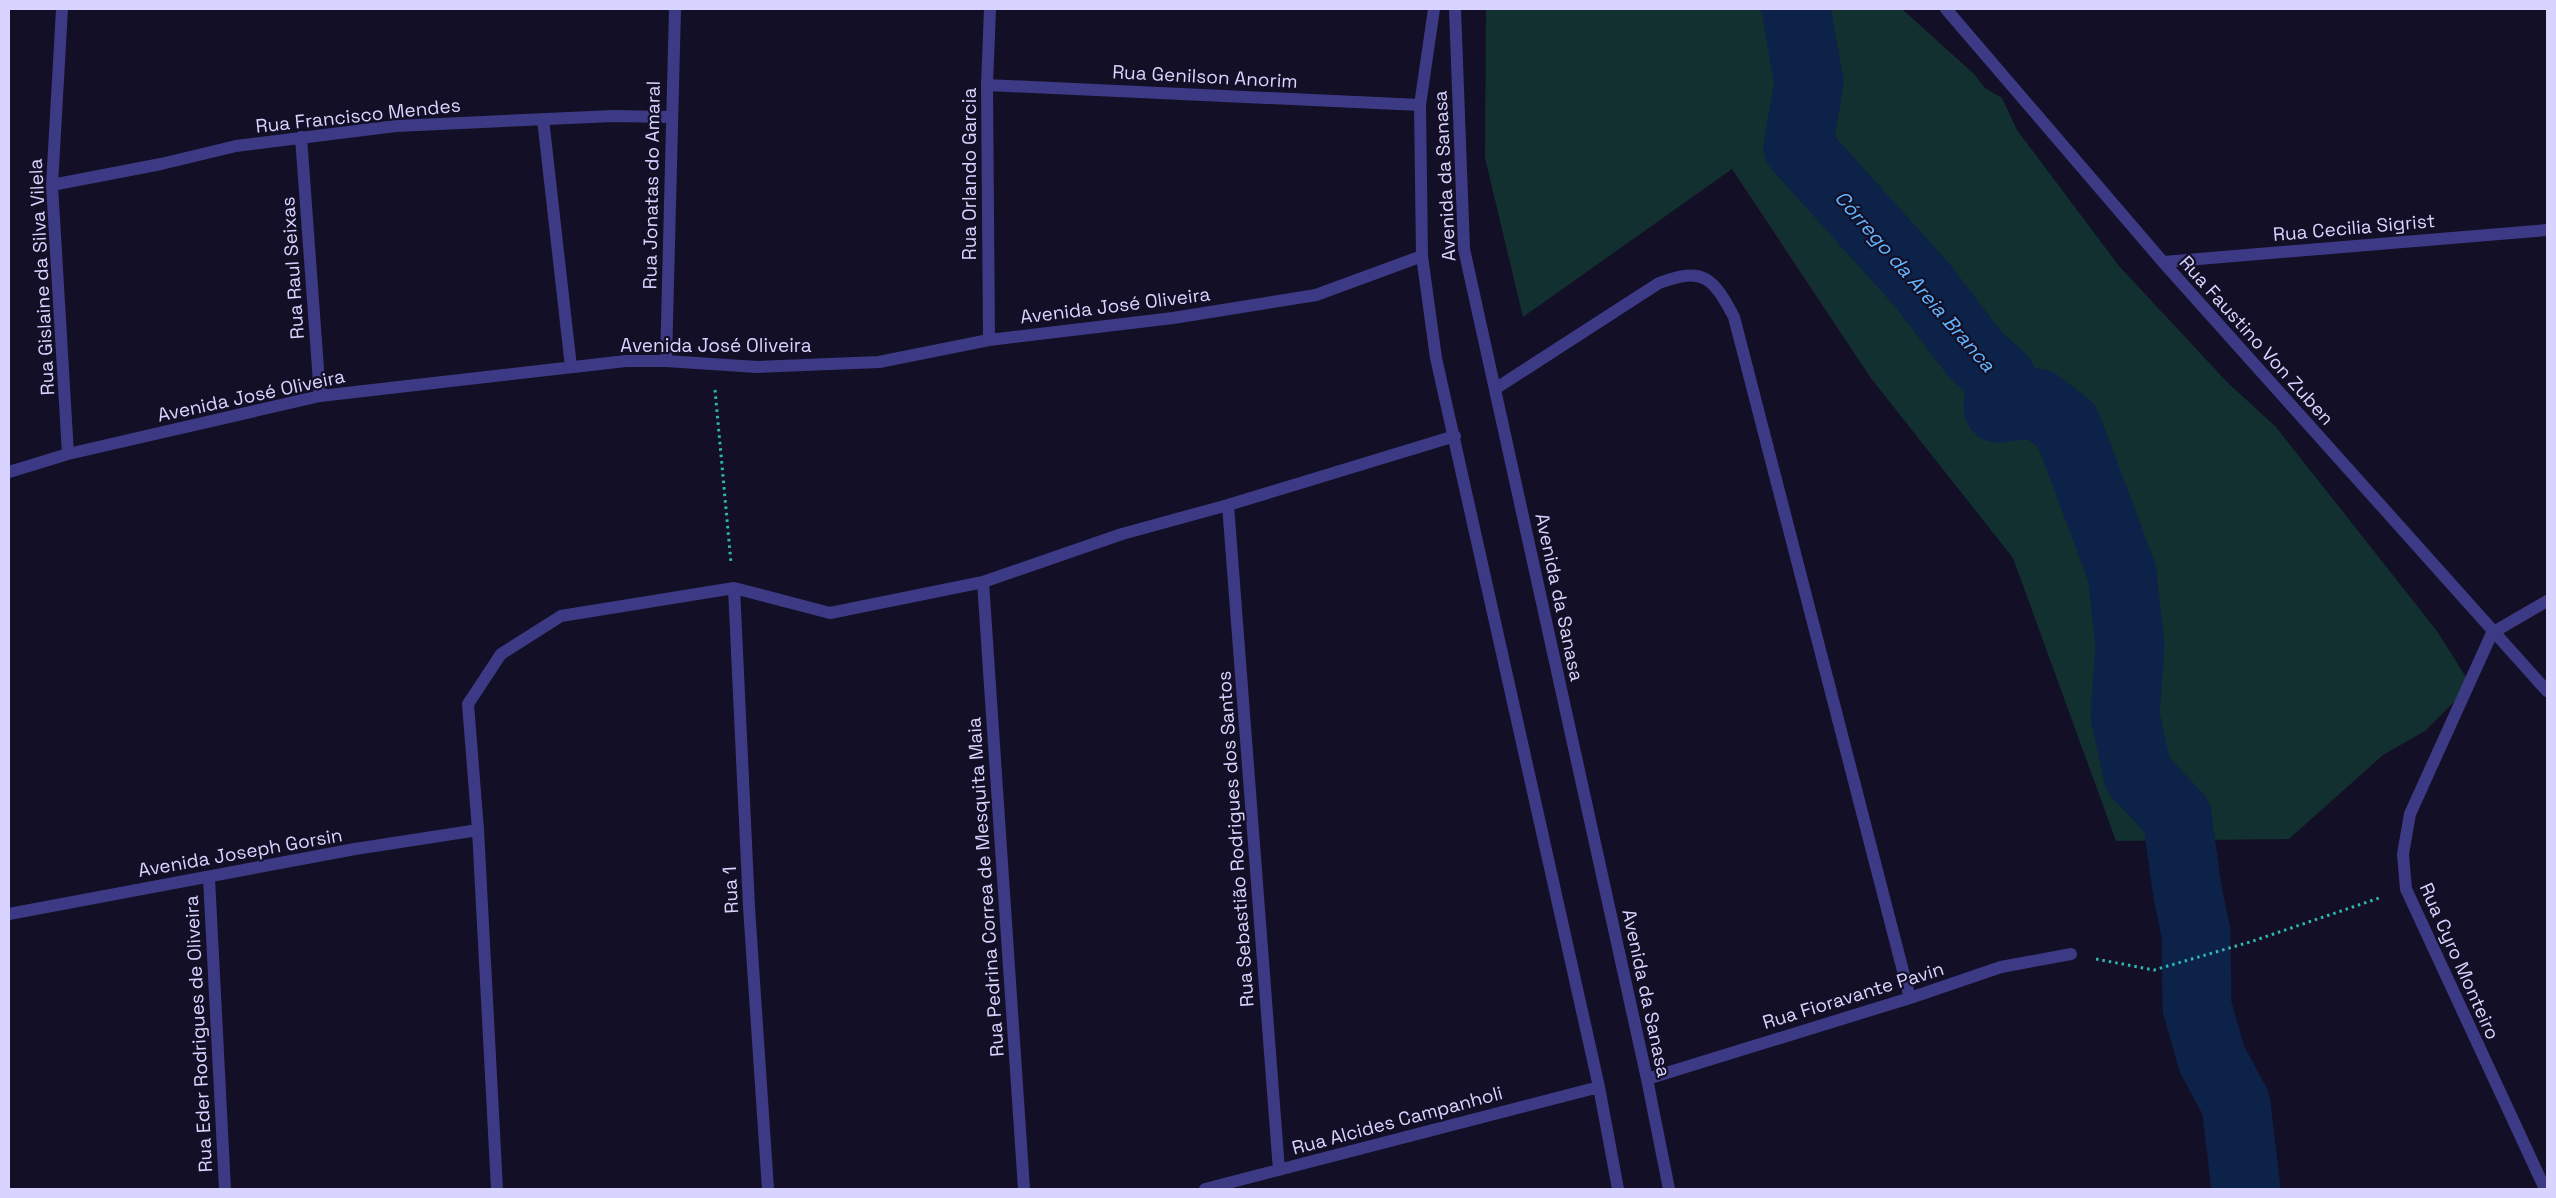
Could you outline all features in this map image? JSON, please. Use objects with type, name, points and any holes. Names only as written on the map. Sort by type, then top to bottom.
[{"type":"street","name":"Rua Gislaine da Silva Vilela","points":[[62,9],[52,185],[68,454]]},
{"type":"street","name":"Rua Jonatas do Amaral","points":[[666,361],[675,9]]},
{"type":"street","name":"Rua Orlando Garcia","points":[[989,340],[987,85],[990,9]]},
{"type":"street","name":"Avenida da Sanasa","points":[[1434,9],[1420,105],[1422,256],[1436,358],[1455,436],[1598,1086],[1618,1189]]},
{"type":"street","name":"Avenida da Sanasa","points":[[1454,9],[1464,249],[1647,1079],[1669,1189]]},
{"type":"street","name":"Rua Faustino Von Zuben","points":[[1946,9],[2163,262],[2492,633],[2547,691]]},
{"type":"street","name":"Rua Genilson Anorim","points":[[987,85],[1420,105]]},
{"type":"street","name":"Rua Francisco Mendes","points":[[52,185],[161,164],[236,146],[396,126],[613,116],[671,117]]},
{"type":"street","points":[[543,119],[571,368]]},
{"type":"street","name":"Rua Raul Seixas","points":[[301,137],[320,396]]},
{"type":"street","name":"Rua Cecilia Sigrist","points":[[2163,262],[2547,230]]},
{"type":"street","name":"Avenida José Oliveira","points":[[9,472],[68,454],[320,396],[626,362],[666,361],[756,367],[879,362],[989,340],[1173,318],[1316,295],[1422,256]]},
{"type":"street","points":[[1495,389],[1658,283],[1681,275],[1697,276],[1718,287],[1734,317],[1910,998]]},
{"type":"street","points":[[497,1189],[478,830],[468,704],[501,654],[561,616],[734,588],[830,613],[983,582],[1122,534],[1228,505],[1455,436]]},
{"type":"street","name":"Rua Sebastião Rodrigues dos Santos","points":[[1228,505],[1280,1170]]},
{"type":"street","name":"Rua Pedrina Correa de Mesquita Maia","points":[[983,582],[1024,1189]]},
{"type":"street","name":"Rua 1","points":[[734,588],[749,907],[768,1189]]},
{"type":"street","points":[[2492,633],[2547,601]]},
{"type":"street","name":"Rua Cyro Monteiro","points":[[2492,633],[2410,814],[2403,854],[2406,889],[2545,1189]]},
{"type":"street","name":"Avenida Joseph Gorsin","points":[[9,914],[85,898],[209,878],[355,849],[478,830]]},
{"type":"street","name":"Rua Eder Rodrigues de Oliveira","points":[[209,878],[225,1189]]},
{"type":"street","name":"Rua Fioravante Pavin","points":[[1647,1079],[1910,998],[2001,967],[2071,954]]},
{"type":"street","name":"Rua Alcides Campanholi","points":[[1205,1189],[1598,1086]]},
{"type":"path","points":[[713,364],[734,588]]},
{"type":"path","points":[[2071,954],[2154,970],[2250,942],[2363,903]]},
{"type":"green space","points":[[1486,9],[1902,9],[1974,74],[1985,88],[2002,98],[2017,130],[2119,266],[2227,382],[2276,427],[2437,631],[2471,685],[2425,731],[2383,755],[2289,839],[2116,841],[2013,558],[1870,377],[1732,169],[1523,317],[1485,158]]},
{"type":"waterway","name":"Córrego da Areia Branca","points":[[1796,9],[1809,82],[1798,147],[1923,286],[1974,353],[2001,378],[1998,408],[2037,403],[2067,426],[2122,573],[2130,646],[2125,715],[2138,775],[2177,816],[2187,889],[2196,933],[2197,1007],[2212,1059],[2236,1104],[2246,1189]]}]
